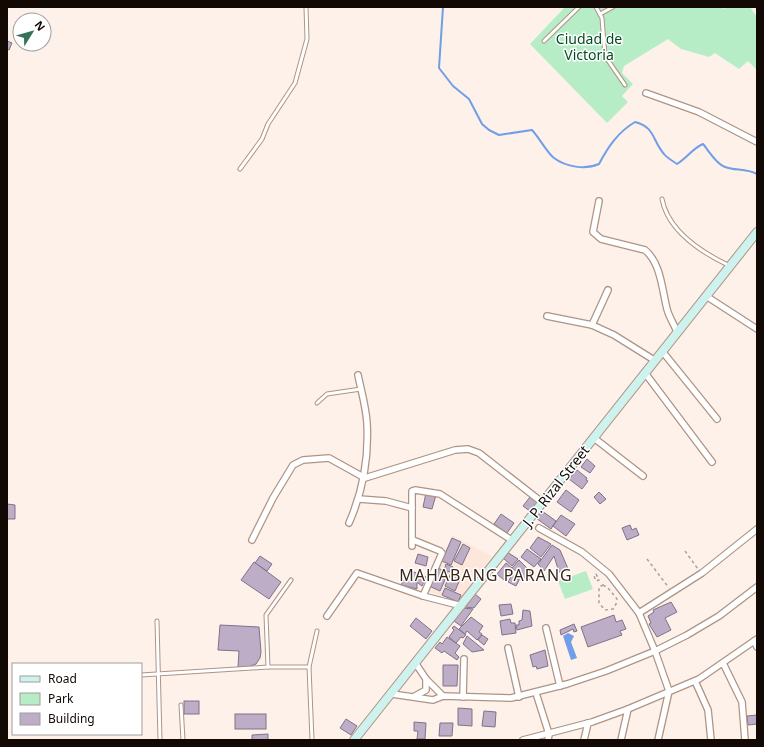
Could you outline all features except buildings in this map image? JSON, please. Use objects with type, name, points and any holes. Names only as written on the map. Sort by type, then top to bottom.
[{"type":"main road","name":"J. P. Rizal Street","points":[[354,740],[416,664],[654,360],[757,232]]},
{"type":"street","points":[[646,93],[699,112],[757,142]]},
{"type":"street","points":[[599,201],[593,232],[601,239],[645,250],[649,254],[654,260],[667,309],[677,332]]},
{"type":"street","points":[[592,325],[608,290]]},
{"type":"street","points":[[706,296],[757,329]]},
{"type":"street","points":[[547,316],[592,325],[614,335],[654,360]]},
{"type":"street","points":[[662,351],[717,419]]},
{"type":"street","points":[[644,373],[712,462]]},
{"type":"street","points":[[349,523],[359,499],[365,478],[367,423],[358,374]]},
{"type":"street","points":[[594,438],[643,476]]},
{"type":"street","points":[[252,540],[273,498],[293,466],[303,460],[329,458],[365,478],[456,450],[468,449],[478,453],[543,503]]},
{"type":"street","points":[[423,596],[442,554],[440,551],[412,543],[413,490],[440,494],[513,541]]},
{"type":"street","points":[[359,499],[386,501],[412,508]]},
{"type":"street","points":[[540,528],[582,552],[609,574],[639,613],[655,651],[669,691],[658,740]]},
{"type":"street","points":[[639,613],[702,573],[757,529]]},
{"type":"street","points":[[327,616],[357,573],[423,596],[462,606]]},
{"type":"street","points":[[392,694],[433,700],[443,696],[489,698],[519,697],[560,686],[606,672],[655,651],[719,616],[757,587]]},
{"type":"street","points":[[546,628],[560,686]]},
{"type":"street","points":[[523,740],[548,737],[628,709],[695,681],[755,640],[757,647]]},
{"type":"street","points":[[508,648],[519,697]]},
{"type":"street","points":[[463,696],[464,659]]},
{"type":"street","points":[[723,663],[742,702],[745,740]]},
{"type":"street","points":[[416,664],[426,679],[443,696]]},
{"type":"street","points":[[412,696],[421,694],[426,690],[426,679]]},
{"type":"street","points":[[695,681],[708,710],[711,740]]},
{"type":"street","points":[[536,692],[548,737]]},
{"type":"street","points":[[621,740],[628,709]]},
{"type":"street","points":[[584,740],[588,723]]},
{"type":"lane","points":[[240,169],[262,139],[268,124],[295,83],[307,39],[306,7]]},
{"type":"lane","points":[[544,41],[579,7]]},
{"type":"lane","points":[[596,7],[600,14],[605,56],[624,85]]},
{"type":"lane","points":[[600,14],[613,7]]},
{"type":"lane","points":[[662,199],[663,206],[678,231],[695,246],[730,266]]},
{"type":"lane","points":[[317,403],[327,394],[361,389]]},
{"type":"lane","points":[[268,667],[266,615],[291,580]]},
{"type":"lane","points":[[157,621],[160,740]]},
{"type":"lane","points":[[312,740],[309,667],[317,631]]},
{"type":"lane","points":[[142,675],[268,667],[309,667]]},
{"type":"lane","points":[[180,705],[183,740]]},
{"type":"path","points":[[685,551],[702,573]]},
{"type":"path","points":[[646,559],[673,592]]},
{"type":"path","points":[[590,577],[596,574],[599,580],[597,581],[600,586],[598,601],[600,606],[605,610],[613,609],[616,604],[615,596],[608,588],[600,586]]},
{"type":"shaded area","points":[[452,535],[492,556],[460,603],[427,591]]},
{"type":"green space","name":"Ciudad de Victoria","points":[[565,7],[723,7],[724,9],[728,7],[750,7],[757,17],[757,70],[748,61],[739,69],[715,53],[709,57],[681,49],[668,39],[624,66],[622,73],[633,84],[622,96],[628,102],[607,123],[530,44]]},
{"type":"green space","points":[[586,571],[593,589],[565,599],[558,581]]},
{"type":"water","points":[[568,633],[574,636],[571,642],[577,658],[571,660],[563,636]]},
{"type":"waterway","points":[[443,7],[439,68],[453,86],[469,99],[482,124],[489,130],[499,135],[532,130],[554,158],[564,164],[576,167],[588,167],[599,164],[614,140],[623,130],[635,122],[646,127],[664,154],[677,164],[703,144],[716,160],[725,167],[757,174]]},
{"type":"district","name":"MAHABANG PARANG","points":[[486,575]]}]
